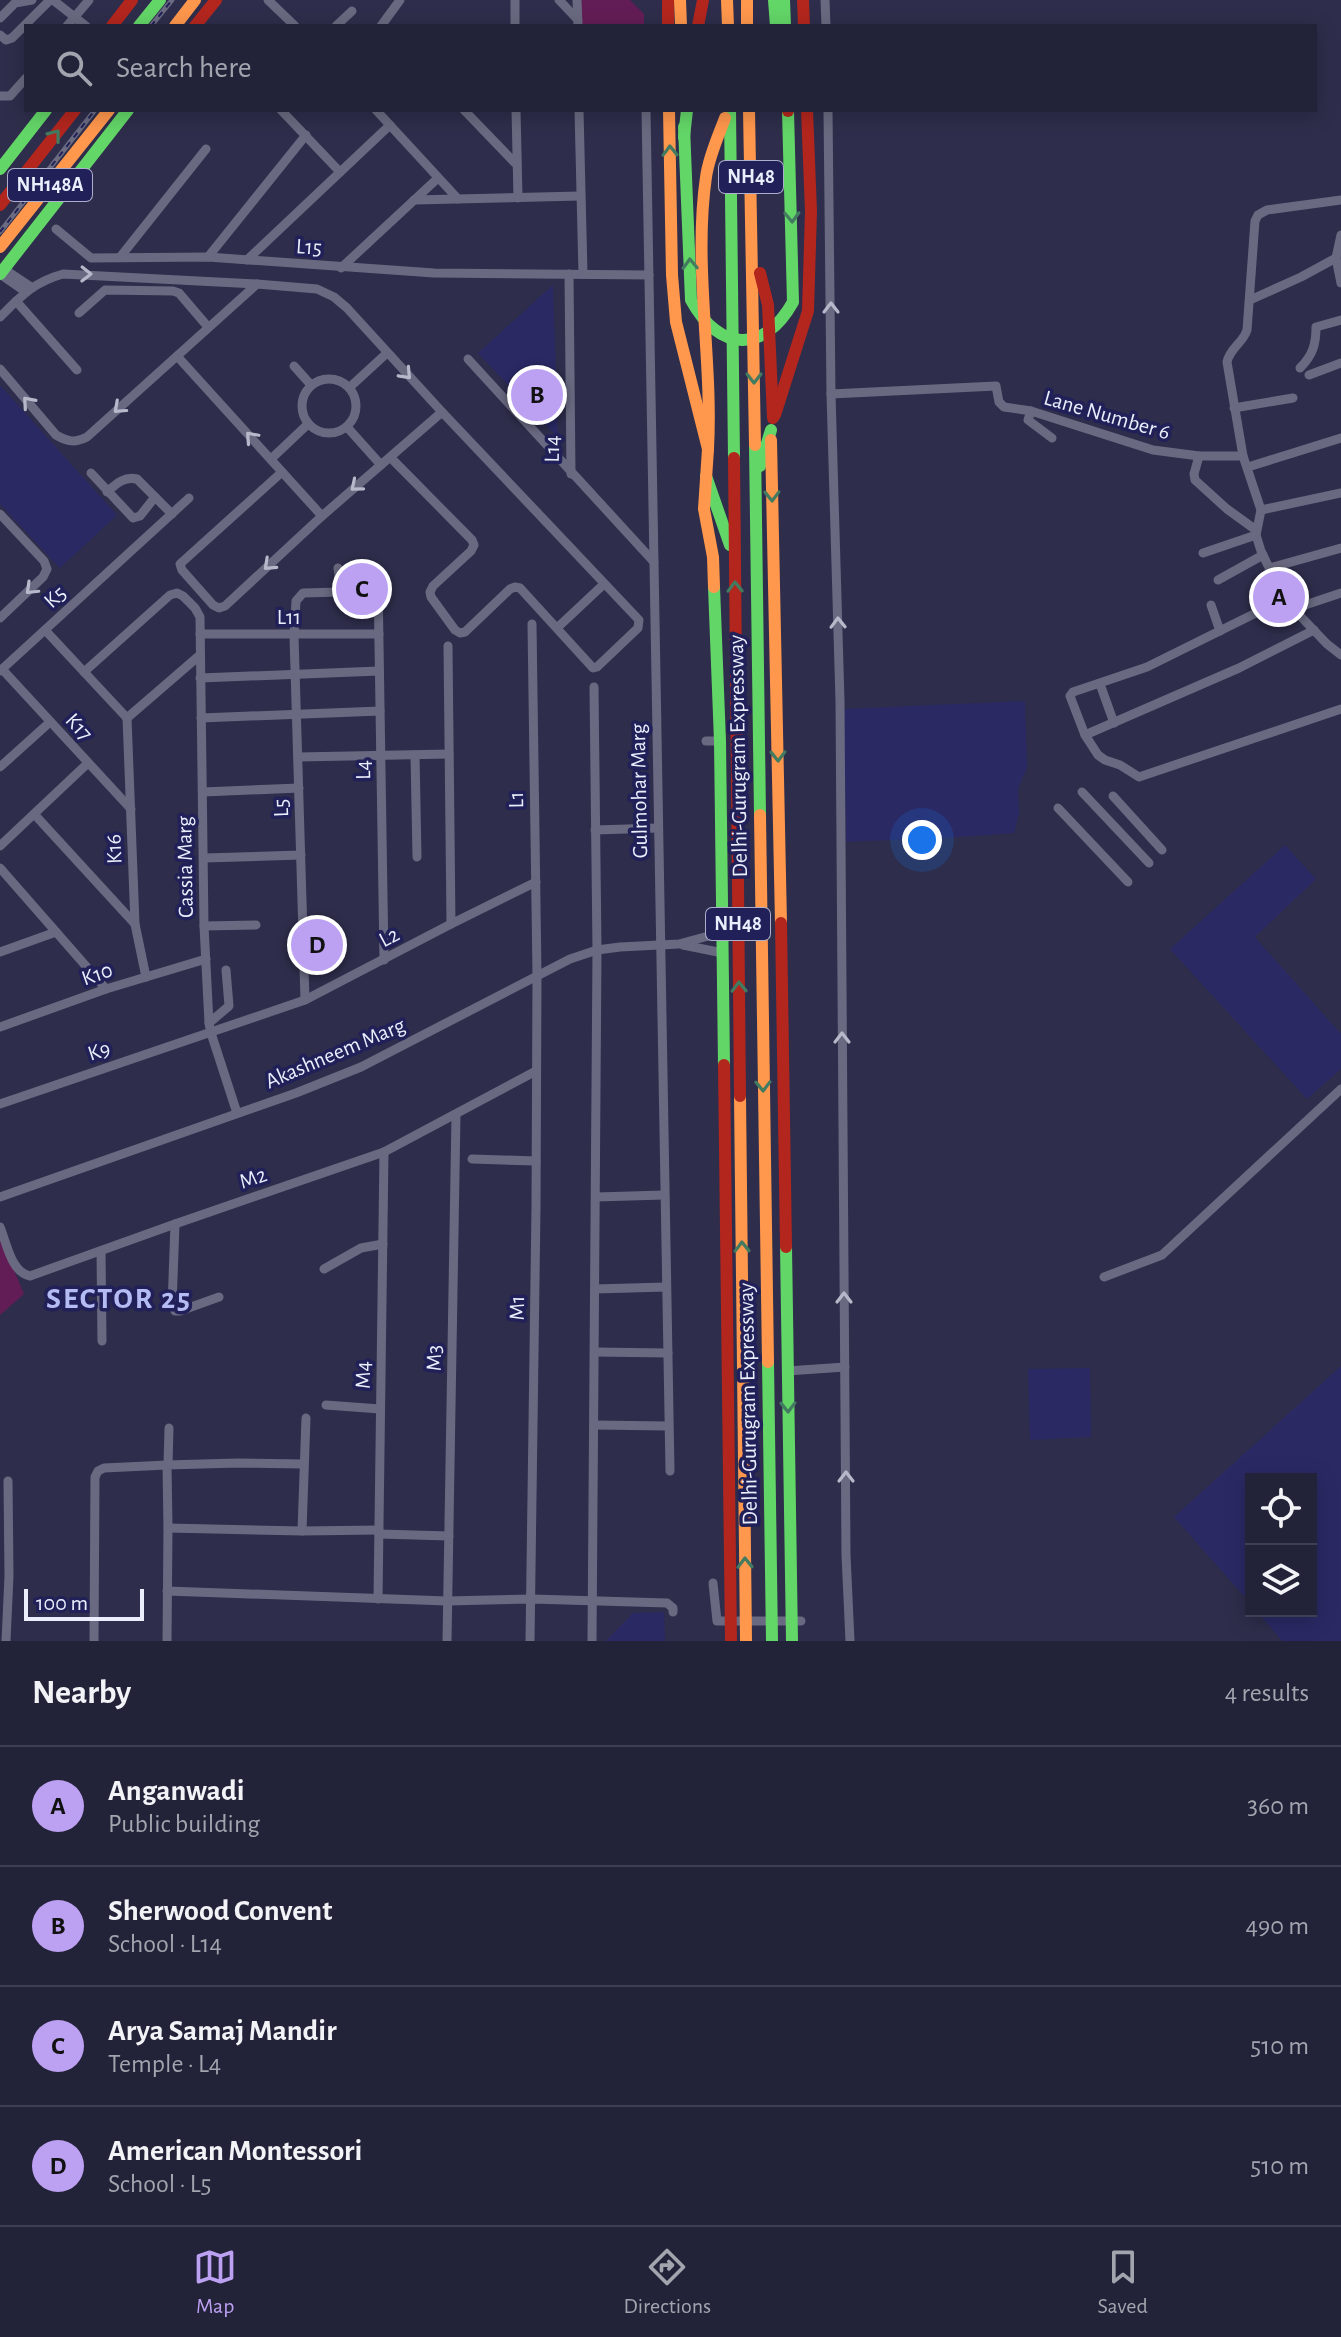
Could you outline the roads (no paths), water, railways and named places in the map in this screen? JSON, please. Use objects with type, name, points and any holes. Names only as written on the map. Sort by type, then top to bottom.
[{"type":"main road","points":[[114,24],[132,0]]},
{"type":"main road","points":[[141,24],[160,0]]},
{"type":"main road","points":[[177,24],[195,0]]},
{"type":"main road","points":[[197,24],[216,0]]},
{"type":"main road","points":[[668,0],[668,24]]},
{"type":"main road","points":[[680,0],[681,24]]},
{"type":"main road","points":[[698,24],[703,0]]},
{"type":"main road","points":[[727,0],[728,24]]},
{"type":"main road","points":[[747,0],[747,24]]},
{"type":"main road","points":[[774,0],[776,24]]},
{"type":"main road","points":[[784,0],[785,24]]},
{"type":"main road","points":[[803,0],[804,24]]},
{"type":"main road","points":[[0,169],[44,112]]},
{"type":"main road","name":"NH148A","points":[[0,205],[73,112]]},
{"type":"main road","name":"NH148A","points":[[0,247],[96,119],[106,112]]},
{"type":"main road","points":[[2,271],[126,112]]},
{"type":"main road","points":[[669,112],[672,275],[676,322],[708,449]]},
{"type":"main road","points":[[685,112],[691,300],[697,316],[709,328],[724,337],[745,340],[769,334],[787,318],[793,302],[788,112]]},
{"type":"main road","points":[[728,112],[707,173],[702,226],[711,419],[704,509],[713,557],[720,741],[731,1641]]},
{"type":"main road","name":"Delhi-Gurugram Expressway","points":[[729,112],[746,1641]]},
{"type":"main road","name":"Delhi-Gurugram Expressway","points":[[749,112],[772,1641]]},
{"type":"main road","points":[[754,487],[808,311],[811,211],[807,112]]},
{"type":"main road","points":[[26,215],[32,232]]},
{"type":"main road","points":[[753,244],[768,305],[784,727],[787,1371],[792,1641]]},
{"type":"main road","points":[[706,476],[734,557]]},
{"type":"street","points":[[0,18],[15,3],[32,0]]},
{"type":"street","points":[[27,24],[52,0],[83,24]]},
{"type":"street","points":[[69,24],[89,0]]},
{"type":"street","points":[[268,0],[293,24]]},
{"type":"street","points":[[383,24],[400,0]]},
{"type":"street","points":[[515,0],[515,24]]},
{"type":"street","points":[[559,0],[578,23]]},
{"type":"street","points":[[577,0],[578,23]]},
{"type":"street","points":[[825,0],[826,24]]},
{"type":"street","points":[[338,24],[352,11]]},
{"type":"street","points":[[0,35],[6,40],[12,38],[24,27]]},
{"type":"street","points":[[0,96],[10,96],[24,80]]},
{"type":"street","points":[[283,112],[340,172]]},
{"type":"street","points":[[378,112],[458,199]]},
{"type":"street","points":[[466,112],[517,165]]},
{"type":"street","points":[[516,112],[518,198]]},
{"type":"street","points":[[579,112],[583,274]]},
{"type":"street","name":"Gulmohar Marg","points":[[646,112],[670,1471]]},
{"type":"street","points":[[828,112],[831,394],[840,701],[846,1555],[850,1641]]},
{"type":"street","points":[[247,260],[390,125]]},
{"type":"street","points":[[208,257],[306,135]]},
{"type":"street","points":[[121,256],[206,149]]},
{"type":"street","points":[[341,268],[438,178]]},
{"type":"street","points":[[414,200],[580,196]]},
{"type":"street","points":[[1341,200],[1267,210],[1258,215],[1245,336],[1232,349],[1227,362],[1243,456],[1261,510],[1256,532],[1263,555],[1284,599],[1341,655]]},
{"type":"street","name":"L15","points":[[56,229],[91,258],[208,257],[434,273],[649,275]]},
{"type":"street","points":[[1341,235],[1336,258],[1341,283]]},
{"type":"street","points":[[1250,300],[1336,258]]},
{"type":"street","points":[[2,271],[29,289]]},
{"type":"street","points":[[0,317],[29,289],[63,274],[317,289],[334,297],[639,620],[638,628],[593,668],[520,588],[515,587],[465,632],[455,630],[430,592],[474,545],[391,458]]},
{"type":"street","name":"L14","points":[[569,274],[571,474]]},
{"type":"street","points":[[0,369],[56,435],[66,441],[77,442],[87,437],[257,284]]},
{"type":"street","points":[[79,313],[105,290],[173,291],[185,298],[208,327]]},
{"type":"street","points":[[16,301],[77,370]]},
{"type":"street","points":[[1300,368],[1314,349],[1316,327],[1341,320]]},
{"type":"street","points":[[350,387],[387,353]]},
{"type":"street","points":[[177,356],[322,516]]},
{"type":"street","name":"L14","points":[[468,359],[571,474]]},
{"type":"street","points":[[1309,375],[1341,363]]},
{"type":"street","points":[[294,366],[311,385]]},
{"type":"street","points":[[331,378],[350,387],[357,407],[347,427],[327,433],[308,424],[301,404],[311,385],[331,378]]},
{"type":"street","name":"Lane Number 6","points":[[831,394],[996,386],[1001,405],[1031,411],[1153,450],[1199,456],[1243,456]]},
{"type":"street","points":[[1234,408],[1293,398]]},
{"type":"street","points":[[1031,411],[1028,420],[1052,438]]},
{"type":"street","points":[[282,472],[180,564],[213,605],[219,608],[225,606],[322,516],[442,412]]},
{"type":"street","points":[[271,459],[308,424]]},
{"type":"street","points":[[347,427],[381,465]]},
{"type":"street","points":[[1248,467],[1341,438]]},
{"type":"street","points":[[1199,456],[1195,480],[1256,532]]},
{"type":"street","points":[[91,473],[133,518],[140,516],[155,497]]},
{"type":"street","points":[[571,474],[654,562]]},
{"type":"street","points":[[107,492],[130,477],[143,484],[172,514]]},
{"type":"street","points":[[1261,510],[1341,493]]},
{"type":"street","name":"K5","points":[[1,670],[189,498]]},
{"type":"street","points":[[0,514],[44,561],[47,569],[43,577],[0,618]]},
{"type":"street","points":[[1203,553],[1256,532]]},
{"type":"street","points":[[1270,568],[1341,548]]},
{"type":"street","points":[[1218,580],[1263,555]]},
{"type":"street","points":[[338,568],[341,592]]},
{"type":"street","points":[[557,628],[604,584]]},
{"type":"street","name":"L4","points":[[341,592],[378,585],[384,960]]},
{"type":"street","name":"L5","points":[[305,1000],[294,636],[296,601],[303,593],[341,592]]},
{"type":"street","name":"Cassia Marg","points":[[84,672],[170,595],[177,593],[183,596],[200,617],[204,926],[210,1028],[237,1113]]},
{"type":"street","points":[[1293,609],[1341,593]]},
{"type":"street","points":[[1284,599],[1147,667],[1073,692],[1070,696],[1085,735],[1105,760],[1139,777],[1341,709]]},
{"type":"street","points":[[1211,605],[1220,631]]},
{"type":"street","name":"L1","points":[[532,624],[537,975]]},
{"type":"street","points":[[45,630],[127,718],[200,655]]},
{"type":"street","points":[[1085,735],[1239,668],[1314,630]]},
{"type":"street","name":"L11","points":[[200,634],[379,634]]},
{"type":"street","points":[[448,646],[451,924]]},
{"type":"street","name":"K17","points":[[1,670],[131,809]]},
{"type":"street","points":[[200,678],[379,671]]},
{"type":"street","points":[[1100,684],[1114,723]]},
{"type":"street","points":[[592,1641],[597,950],[594,687]]},
{"type":"street","points":[[201,718],[380,711]]},
{"type":"street","name":"K16","points":[[127,718],[135,924],[146,977]]},
{"type":"street","points":[[0,767],[50,722]]},
{"type":"street","points":[[706,741],[720,741]]},
{"type":"street","points":[[298,757],[449,754]]},
{"type":"street","points":[[415,755],[417,857]]},
{"type":"street","points":[[0,846],[88,763]]},
{"type":"street","points":[[203,792],[299,788]]},
{"type":"street","points":[[1082,792],[1149,863]]},
{"type":"street","points":[[1113,796],[1162,850]]},
{"type":"street","points":[[1058,808],[1128,882]]},
{"type":"street","points":[[35,815],[135,924]]},
{"type":"street","points":[[595,830],[658,828]]},
{"type":"street","points":[[204,858],[301,855]]},
{"type":"street","points":[[0,868],[106,989]]},
{"type":"street","name":"L2","points":[[210,1028],[305,1000],[536,882]]},
{"type":"street","points":[[204,926],[256,925]]},
{"type":"street","points":[[0,952],[56,932]]},
{"type":"street","name":"Akashneem Marg","points":[[0,1197],[296,1093],[361,1067],[570,959],[597,950],[679,944],[723,932]]},
{"type":"street","name":"Akashneem Marg","points":[[679,944],[723,953]]},
{"type":"street","name":"K10","points":[[0,1027],[106,989],[206,959]]},
{"type":"street","points":[[210,1028],[229,1006],[226,970]]},
{"type":"street","name":"M1","points":[[530,1641],[537,975]]},
{"type":"street","name":"K9","points":[[0,1104],[210,1028]]},
{"type":"street","name":"M2","points":[[0,1227],[16,1269],[22,1275],[30,1276],[384,1152],[536,1071]]},
{"type":"street","points":[[1104,1277],[1162,1255],[1341,1089]]},
{"type":"street","name":"M3","points":[[447,1641],[456,1115]]},
{"type":"street","name":"M4","points":[[378,1599],[384,1152]]},
{"type":"street","points":[[472,1159],[536,1161]]},
{"type":"street","points":[[596,1197],[664,1195]]},
{"type":"street","points":[[175,1224],[172,1306],[175,1311],[219,1297]]},
{"type":"street","points":[[324,1269],[361,1248],[383,1244]]},
{"type":"street","points":[[101,1251],[102,1341]]},
{"type":"street","points":[[595,1289],[666,1287]]},
{"type":"street","points":[[595,1352],[668,1353]]},
{"type":"street","points":[[787,1371],[845,1367]]},
{"type":"street","points":[[326,1405],[380,1409]]},
{"type":"street","points":[[302,1531],[306,1418]]},
{"type":"street","points":[[594,1425],[668,1426]]},
{"type":"street","points":[[167,1641],[169,1428]]},
{"type":"street","points":[[94,1641],[95,1477],[98,1471],[104,1468],[167,1465],[304,1464]]},
{"type":"street","points":[[6,1641],[4,1576],[8,1481]]},
{"type":"street","points":[[168,1528],[449,1536]]},
{"type":"street","points":[[713,1583],[717,1621],[801,1621]]},
{"type":"street","points":[[167,1591],[447,1601],[532,1599],[667,1603],[673,1612]]},
{"type":"railway","points":[[153,24],[172,0]]},
{"type":"railway","points":[[0,232],[93,112]]},
{"type":"place","name":"Sherwood Convent","points":[[537,395]]},
{"type":"place","name":"Arya Samaj Mandir","points":[[362,589]]},
{"type":"place","name":"Anganwadi","points":[[1279,597]]},
{"type":"place","name":"American Montessori","points":[[317,945]]},
{"type":"district","name":"SECTOR 25","points":[[119,1299]]}]
